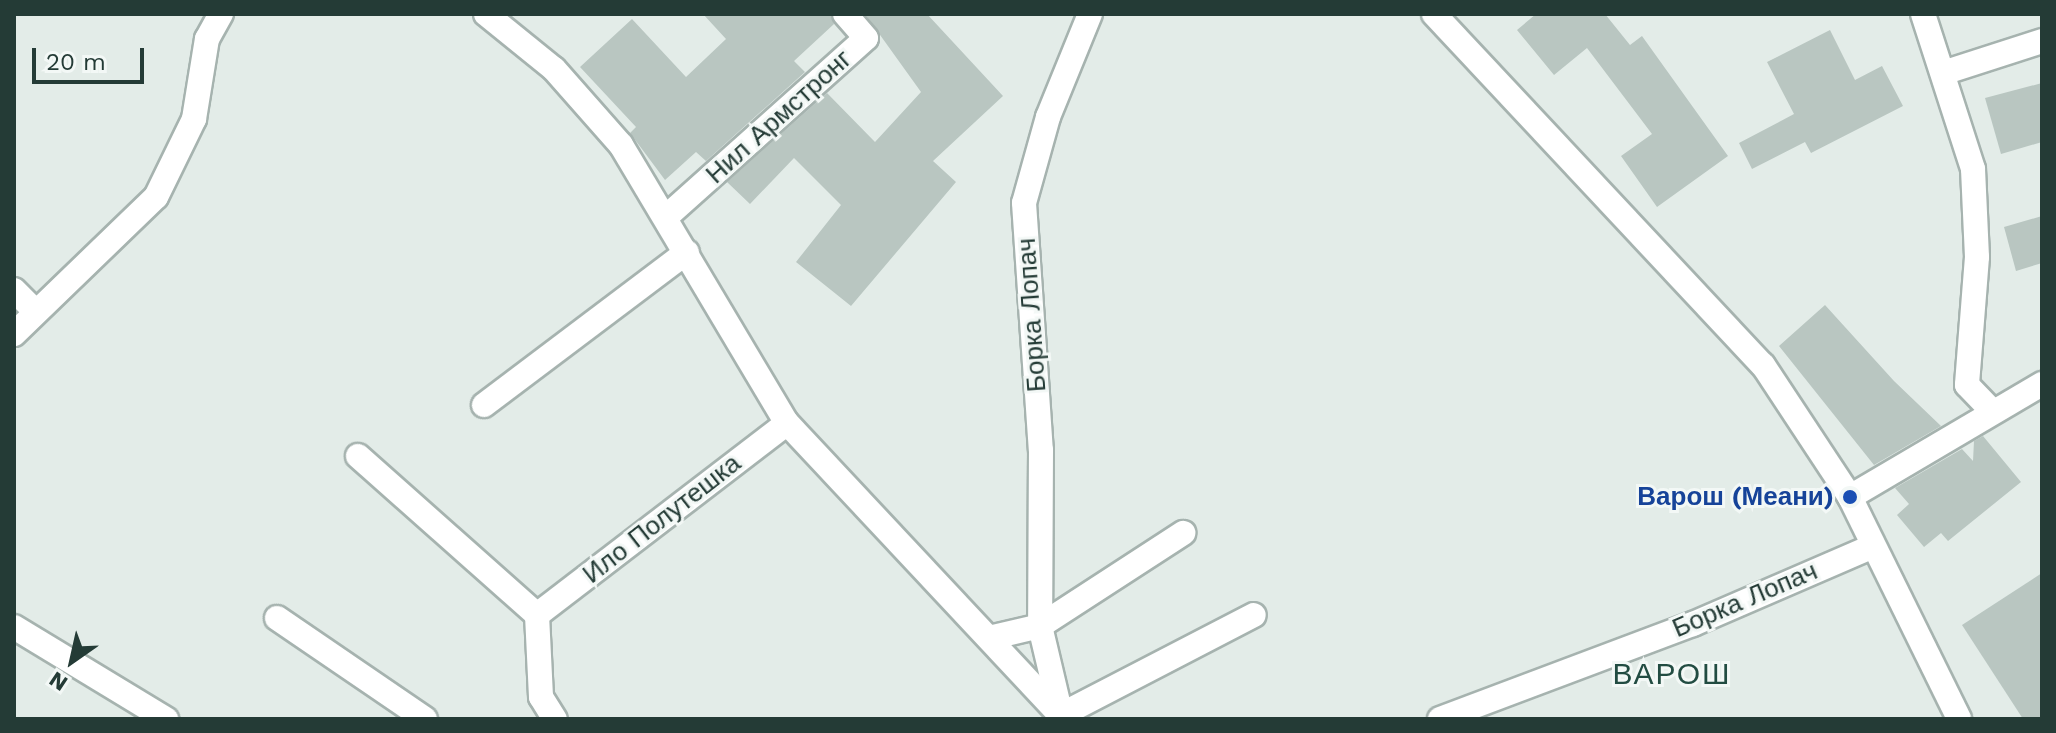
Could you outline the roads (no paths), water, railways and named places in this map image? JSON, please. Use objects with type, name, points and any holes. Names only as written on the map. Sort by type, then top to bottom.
[{"type":"street","points":[[14,334],[156,197],[194,119],[207,39],[221,14]]},
{"type":"street","points":[[486,14],[554,69],[621,145],[787,423],[1063,717],[1254,615]]},
{"type":"street","name":"Нил Армстронг","points":[[666,217],[866,38],[845,14]]},
{"type":"street","name":"Борка Лопач","points":[[1063,717],[1040,626],[1041,450],[1024,203],[1048,117],[1090,14]]},
{"type":"street","points":[[1434,14],[1763,365],[1850,497],[1871,547],[1959,719]]},
{"type":"street","points":[[1923,14],[1973,169],[1977,257],[1967,385],[1990,409]]},
{"type":"street","points":[[1943,73],[2042,41]]},
{"type":"street","points":[[484,405],[687,252]]},
{"type":"street","points":[[14,290],[35,311]]},
{"type":"street","points":[[1850,497],[1990,409],[2042,384]]},
{"type":"street","name":"Ило Полутешка","points":[[537,615],[787,423]]},
{"type":"street","points":[[358,456],[537,615],[541,697],[555,719]]},
{"type":"street","points":[[989,638],[1040,626],[1183,533]]},
{"type":"street","name":"Борка Лопач","points":[[1440,719],[1693,624],[1871,547]]},
{"type":"street","points":[[277,618],[425,719]]},
{"type":"street","points":[[14,627],[166,719]]},
{"type":"street","points":[[1939,678],[1945,719]]},
{"type":"place","name":"Варош (Меани)","points":[[1850,497]]},
{"type":"district","name":"ВАРОШ","points":[[1672,674]]}]
